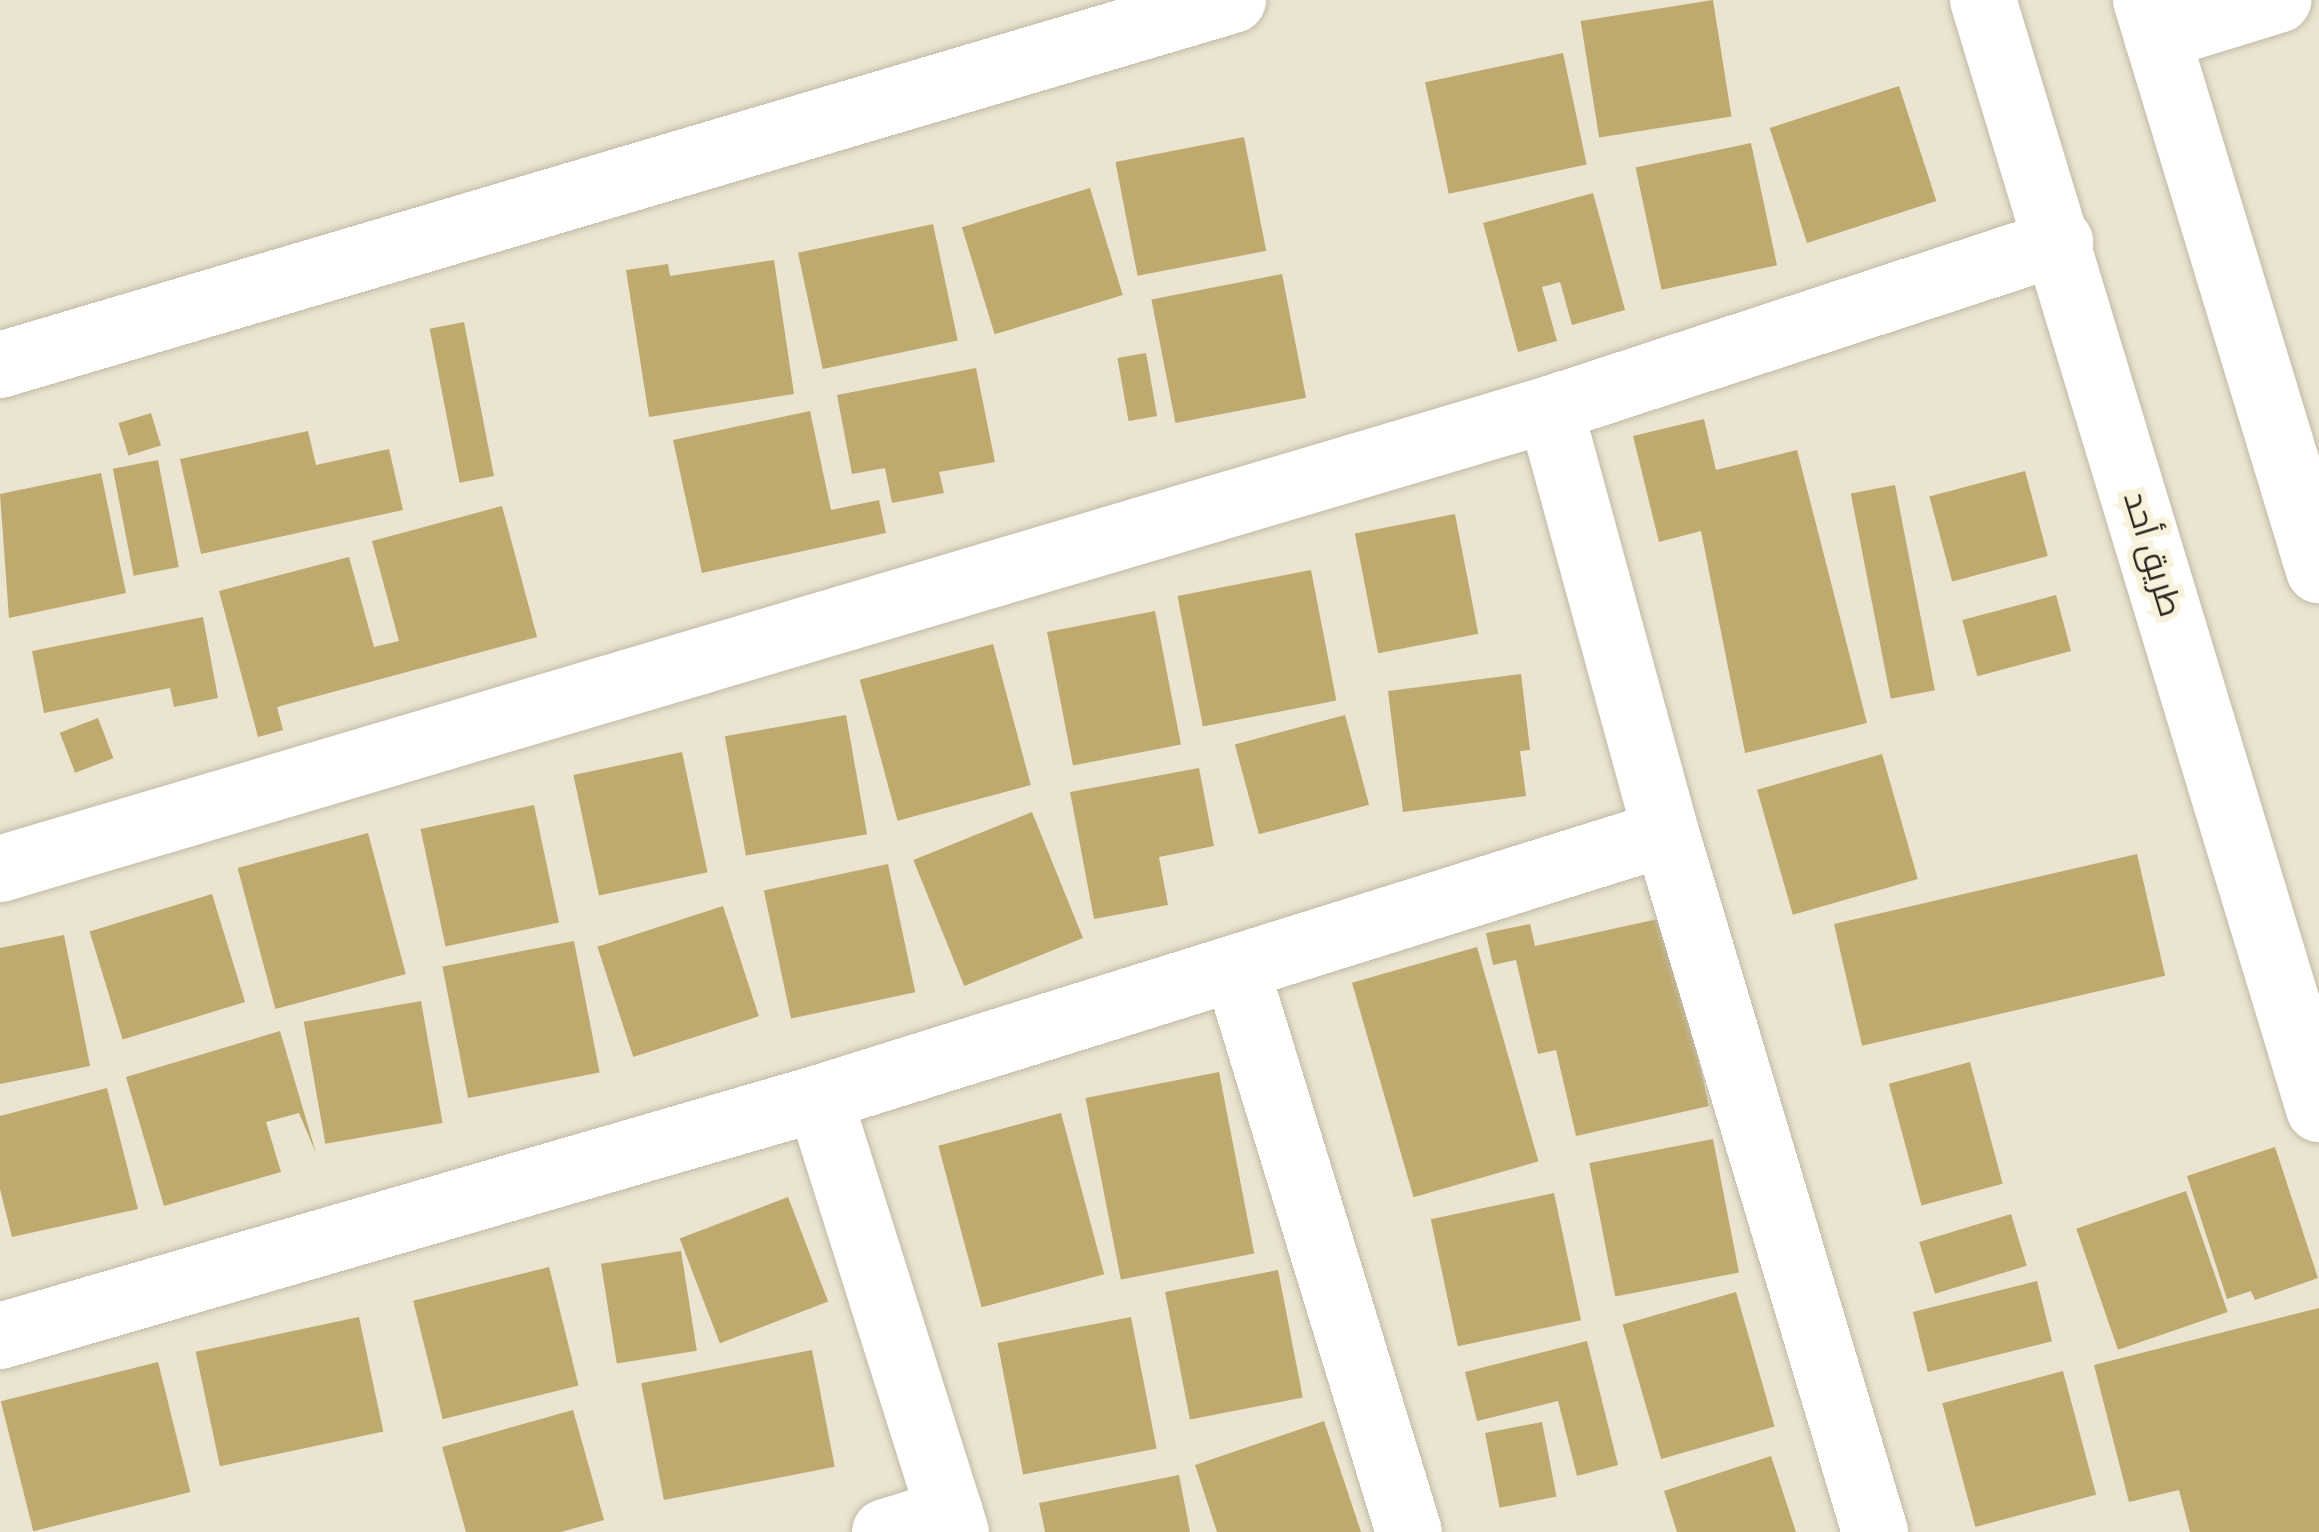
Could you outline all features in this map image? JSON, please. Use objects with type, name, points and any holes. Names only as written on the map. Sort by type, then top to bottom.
[{"type":"street","points":[[0,365],[1233,0]]},
{"type":"street","name":"طريق أحد","points":[[1983,0],[2319,1109]]},
{"type":"street","points":[[2278,0],[2151,18],[2319,570]]},
{"type":"street","points":[[0,869],[1550,409],[2060,242]]},
{"type":"street","points":[[1550,409],[1666,833],[1875,1532]]},
{"type":"street","points":[[0,1336],[819,1098],[1666,833]]},
{"type":"street","points":[[1236,968],[1409,1532]]},
{"type":"street","points":[[819,1098],[953,1522],[885,1532]]},
{"type":"building","points":[[1713,0],[1731,117],[1599,138],[1581,21]]},
{"type":"building","points":[[1563,53],[1587,165],[1449,194],[1425,82]]},
{"type":"building","points":[[1899,86],[1936,201],[1807,243],[1770,128]]},
{"type":"building","points":[[1244,137],[1266,251],[1138,276],[1115,162]]},
{"type":"building","points":[[1751,143],[1777,265],[1662,290],[1636,168]]},
{"type":"building","points":[[1090,188],[1123,295],[995,334],[962,227]]},
{"type":"building","points":[[1593,193],[1625,310],[1572,325],[1560,282],[1542,287],[1557,341],[1518,352],[1483,223]]},
{"type":"building","points":[[933,224],[958,340],[823,369],[798,253]]},
{"type":"building","points":[[774,260],[794,394],[649,417],[626,270],[668,264],[670,276]]},
{"type":"building","points":[[1282,274],[1306,398],[1175,423],[1151,299]]},
{"type":"building","points":[[464,322],[494,476],[460,483],[430,329]]},
{"type":"building","points":[[1146,353],[1157,416],[1129,421],[1117,358]]},
{"type":"building","points":[[976,368],[995,462],[939,472],[944,493],[892,503],[885,468],[852,474],[837,395]]},
{"type":"building","points":[[810,411],[831,510],[879,500],[886,533],[702,573],[673,440]]},
{"type":"building","points":[[151,413],[161,446],[128,455],[118,423]]},
{"type":"building","points":[[1704,419],[1716,470],[1797,450],[1867,723],[1745,753],[1701,531],[1659,542],[1633,436]]},
{"type":"building","points":[[308,431],[316,465],[389,449],[403,510],[201,554],[180,459]]},
{"type":"building","points":[[158,460],[179,567],[134,576],[113,469]]},
{"type":"building","points":[[2025,471],[2048,556],[1952,582],[1929,497]]},
{"type":"building","points":[[101,473],[126,593],[9,618],[0,494]]},
{"type":"building","points":[[1895,485],[1935,690],[1891,699],[1851,494]]},
{"type":"building","points":[[502,506],[537,637],[277,707],[283,730],[258,737],[219,591],[349,557],[374,647],[399,641],[372,541]]},
{"type":"building","points":[[1455,514],[1478,634],[1378,653],[1355,533]]},
{"type":"building","points":[[1311,570],[1336,701],[1203,727],[1177,596]]},
{"type":"building","points":[[2056,595],[2071,651],[1977,676],[1962,620]]},
{"type":"building","points":[[1155,611],[1181,745],[1073,765],[1047,632]]},
{"type":"building","points":[[203,617],[218,698],[174,707],[170,688],[44,713],[32,651]]},
{"type":"building","points":[[993,644],[1031,785],[897,821],[860,680]]},
{"type":"building","points":[[1521,674],[1530,750],[1520,751],[1526,796],[1403,812],[1388,691]]},
{"type":"building","points":[[846,715],[867,834],[746,856],[725,736]]},
{"type":"building","points":[[1345,715],[1369,805],[1259,834],[1235,745]]},
{"type":"building","points":[[98,718],[113,758],[75,773],[60,733]]},
{"type":"building","points":[[682,752],[708,872],[599,895],[573,775]]},
{"type":"building","points":[[1882,754],[1918,879],[1793,915],[1757,790]]},
{"type":"building","points":[[1199,768],[1214,846],[1159,857],[1168,905],[1094,919],[1070,792]]},
{"type":"building","points":[[534,805],[559,922],[445,946],[421,829]]},
{"type":"building","points":[[1032,812],[1083,938],[964,986],[913,860]]},
{"type":"building","points":[[368,833],[406,974],[275,1009],[238,868]]},
{"type":"building","points":[[2137,854],[2165,976],[1862,1046],[1834,924]]},
{"type":"building","points":[[888,864],[915,992],[791,1019],[764,890]]},
{"type":"building","points":[[212,894],[245,1002],[123,1039],[90,931]]},
{"type":"building","points":[[723,906],[759,1016],[633,1057],[597,947]]},
{"type":"building","points":[[1667,917],[1709,1106],[1576,1136],[1556,1050],[1538,1054],[1516,960],[1493,965],[1486,933],[1530,924],[1535,946]]},
{"type":"building","points":[[64,935],[90,1066],[0,1084],[0,948]]},
{"type":"building","points":[[574,941],[600,1073],[468,1098],[442,967]]},
{"type":"building","points":[[1477,947],[1538,1161],[1414,1197],[1352,983]]},
{"type":"building","points":[[421,1001],[443,1123],[325,1144],[304,1022]]},
{"type":"building","points":[[280,1031],[316,1153],[299,1113],[266,1122],[281,1172],[164,1206],[126,1077]]},
{"type":"building","points":[[1970,1062],[2003,1184],[1921,1205],[1889,1084]]},
{"type":"building","points":[[1219,1072],[1254,1254],[1121,1280],[1085,1098]]},
{"type":"building","points":[[107,1088],[138,1209],[12,1237],[0,1189],[0,1116]]},
{"type":"building","points":[[1061,1113],[1104,1274],[982,1307],[938,1146]]},
{"type":"building","points":[[1713,1139],[1739,1273],[1615,1297],[1589,1163]]},
{"type":"building","points":[[2275,1147],[2318,1278],[2255,1300],[2251,1291],[2227,1299],[2187,1176]]},
{"type":"building","points":[[2186,1191],[2228,1312],[2118,1350],[2076,1229]]},
{"type":"building","points":[[1554,1193],[1581,1320],[1458,1346],[1431,1219]]},
{"type":"building","points":[[788,1197],[828,1302],[720,1343],[680,1239]]},
{"type":"building","points":[[2011,1214],[2027,1266],[1935,1294],[1919,1242]]},
{"type":"building","points":[[681,1251],[697,1351],[617,1363],[601,1264]]},
{"type":"building","points":[[549,1267],[579,1385],[443,1419],[413,1301]]},
{"type":"building","points":[[1278,1270],[1303,1398],[1190,1420],[1165,1292]]},
{"type":"building","points":[[2037,1281],[2052,1341],[1928,1372],[1913,1312]]},
{"type":"building","points":[[1736,1292],[1775,1427],[1661,1459],[1623,1325]]},
{"type":"building","points":[[2319,1308],[2319,1532],[2190,1532],[2179,1490],[2129,1502],[2094,1365]]},
{"type":"building","points":[[359,1317],[383,1431],[220,1466],[196,1352]]},
{"type":"building","points":[[1131,1317],[1157,1449],[1023,1474],[997,1343]]},
{"type":"building","points":[[1587,1341],[1618,1465],[1577,1476],[1558,1401],[1477,1421],[1465,1372]]},
{"type":"building","points":[[812,1350],[835,1467],[664,1500],[641,1383]]},
{"type":"building","points":[[158,1362],[190,1492],[33,1531],[1,1401]]},
{"type":"building","points":[[2063,1371],[2096,1495],[1975,1527],[1942,1403]]},
{"type":"building","points":[[573,1410],[604,1520],[561,1532],[466,1532],[442,1447]]},
{"type":"building","points":[[1324,1421],[1361,1532],[1217,1532],[1195,1465]]},
{"type":"building","points":[[1542,1422],[1557,1497],[1500,1508],[1485,1433]]},
{"type":"building","points":[[1771,1456],[1796,1532],[1677,1532],[1664,1491]]},
{"type":"building","points":[[1179,1475],[1190,1532],[1045,1532],[1039,1503]]}]
